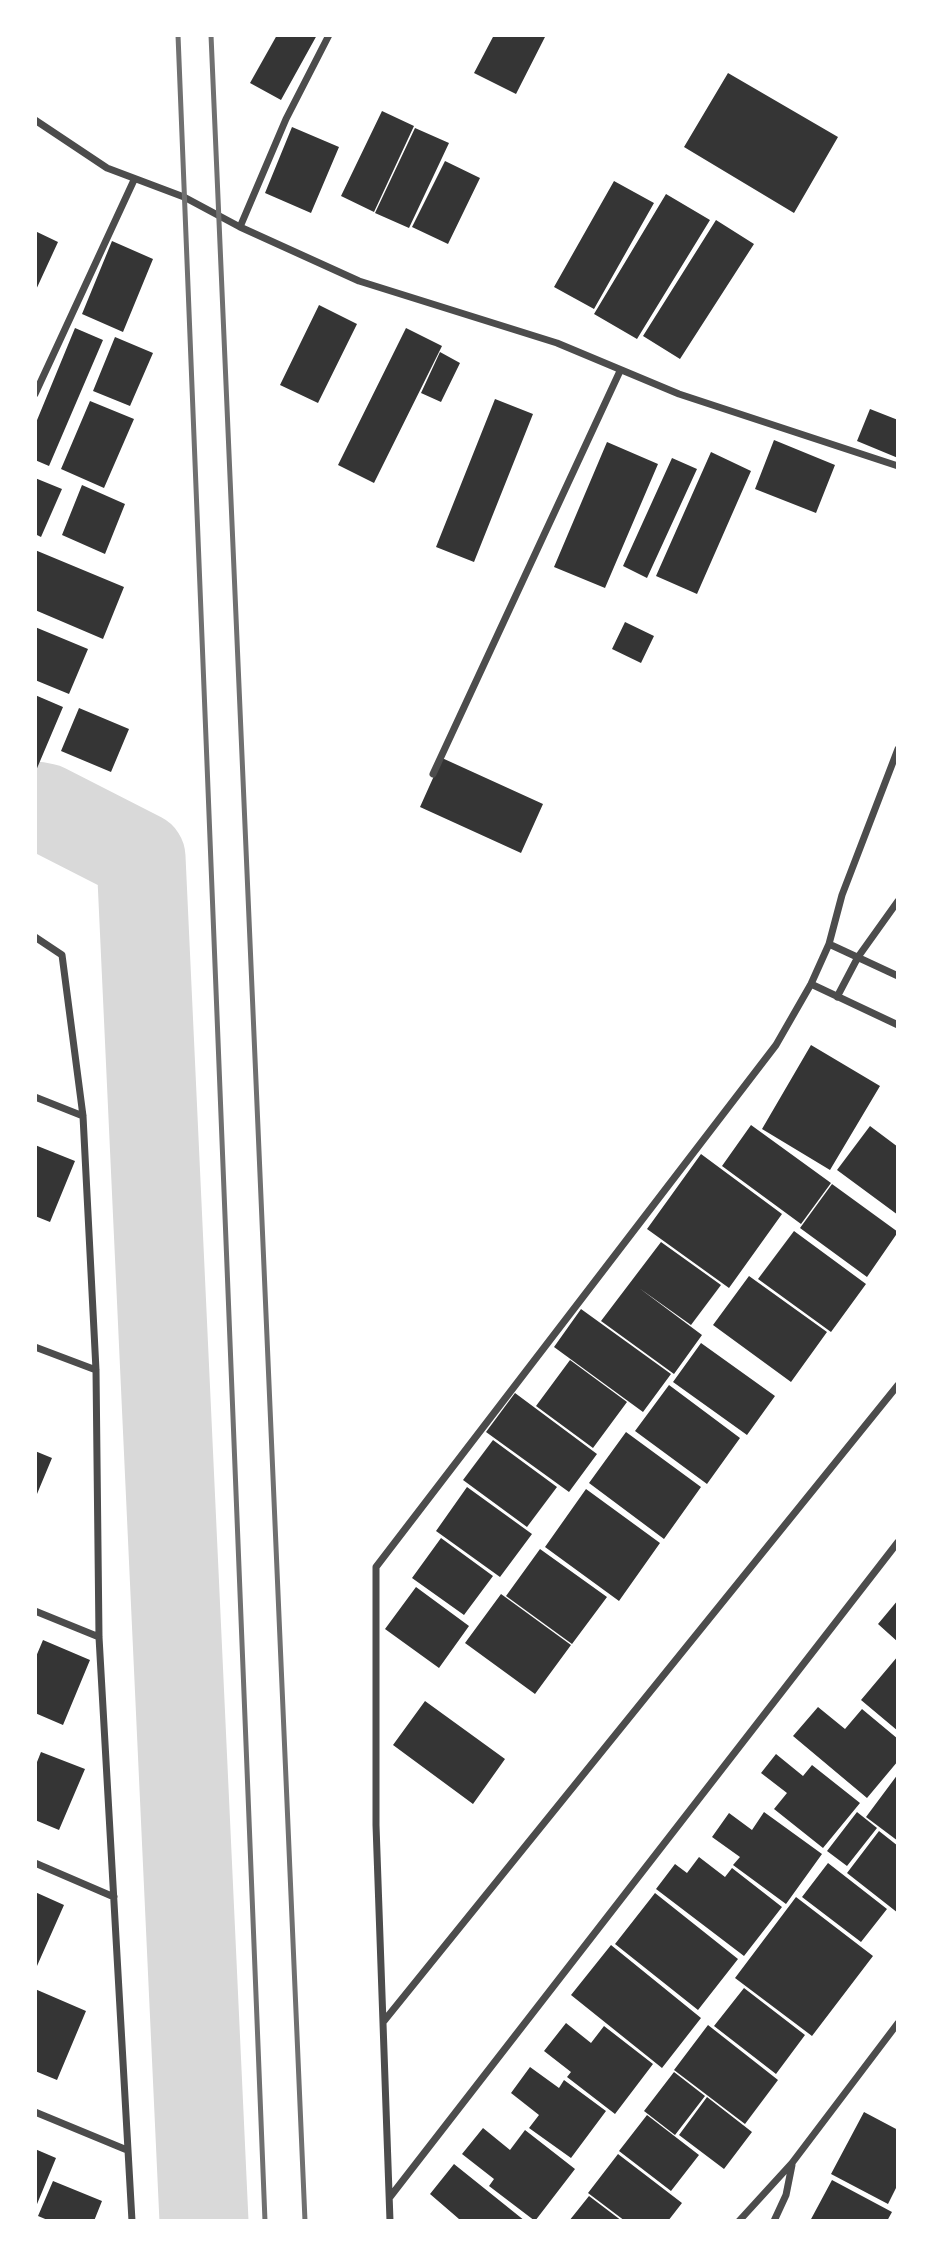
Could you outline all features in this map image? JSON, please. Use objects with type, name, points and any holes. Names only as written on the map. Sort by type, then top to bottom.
[{"type":"street","points":[[240,227],[286,119],[329,35]]},
{"type":"street","points":[[35,121],[107,169],[184,197],[240,227],[359,281],[557,343],[620,371],[746,417],[898,466]]},
{"type":"street","points":[[35,394],[134,180]]},
{"type":"street","points":[[433,774],[620,371]]},
{"type":"street","points":[[390,2221],[376,1825],[376,1567],[776,1045],[811,984],[829,944],[842,895],[898,748]]},
{"type":"street","points":[[837,996],[858,957],[898,901]]},
{"type":"street","points":[[35,937],[62,955],[83,1116],[96,1370],[99,1637],[132,2221]]},
{"type":"street","points":[[829,944],[898,976]]},
{"type":"street","points":[[811,984],[898,1025]]},
{"type":"street","points":[[35,1097],[83,1116]]},
{"type":"street","points":[[35,1348],[96,1370]]},
{"type":"street","points":[[384,2021],[898,1385]]},
{"type":"street","points":[[390,2198],[898,1542]]},
{"type":"street","points":[[35,1611],[99,1637]]},
{"type":"street","points":[[35,1863],[114,1897]]},
{"type":"street","points":[[739,2221],[792,2163],[898,2023]]},
{"type":"street","points":[[35,2112],[127,2150]]},
{"type":"street","points":[[774,2221],[786,2195],[792,2163]]},
{"type":"building","points":[[277,35],[317,35],[281,100],[250,83]]},
{"type":"building","points":[[494,35],[546,35],[516,94],[474,73]]},
{"type":"building","points":[[728,73],[838,137],[794,213],[684,147]]},
{"type":"building","points":[[382,111],[414,126],[374,212],[341,196]]},
{"type":"building","points":[[292,127],[339,147],[311,213],[265,193]]},
{"type":"building","points":[[415,128],[449,143],[409,228],[375,213]]},
{"type":"building","points":[[445,161],[480,178],[448,244],[412,227]]},
{"type":"building","points":[[614,181],[654,203],[594,309],[554,287]]},
{"type":"building","points":[[666,194],[710,220],[637,339],[594,314]]},
{"type":"building","points":[[716,220],[754,244],[680,359],[643,336]]},
{"type":"building","points":[[35,231],[58,242],[35,292]]},
{"type":"building","points":[[112,241],[153,259],[123,332],[82,314]]},
{"type":"building","points":[[319,305],[357,324],[318,403],[280,385]]},
{"type":"building","points":[[75,328],[103,340],[49,466],[35,460],[35,425]]},
{"type":"building","points":[[406,328],[442,346],[374,483],[338,465]]},
{"type":"building","points":[[115,337],[153,353],[130,406],[93,391]]},
{"type":"building","points":[[440,352],[460,363],[441,402],[421,393]]},
{"type":"building","points":[[495,399],[533,414],[474,562],[436,547]]},
{"type":"building","points":[[90,401],[134,419],[104,488],[61,469]]},
{"type":"building","points":[[870,409],[898,420],[898,458],[857,441]]},
{"type":"building","points":[[774,440],[835,465],[816,513],[755,489]]},
{"type":"building","points":[[607,442],[658,464],[605,588],[554,567]]},
{"type":"building","points":[[711,452],[751,471],[697,594],[656,576]]},
{"type":"building","points":[[672,458],[697,469],[647,578],[623,566]]},
{"type":"building","points":[[35,478],[62,489],[41,537],[35,534]]},
{"type":"building","points":[[82,485],[125,504],[105,554],[62,535]]},
{"type":"building","points":[[35,550],[124,587],[103,639],[35,610]]},
{"type":"building","points":[[625,622],[654,636],[641,663],[612,649]]},
{"type":"building","points":[[35,627],[88,649],[69,694],[35,680]]},
{"type":"building","points":[[35,695],[63,707],[35,773]]},
{"type":"building","points":[[79,708],[129,729],[111,772],[61,751]]},
{"type":"building","points":[[442,758],[543,804],[521,853],[420,807]]},
{"type":"building","points":[[811,1045],[880,1086],[830,1170],[762,1129]]},
{"type":"building","points":[[751,1125],[831,1183],[801,1224],[722,1166]]},
{"type":"building","points":[[870,1126],[898,1147],[898,1215],[837,1170]]},
{"type":"building","points":[[35,1145],[75,1161],[50,1222],[35,1216]]},
{"type":"building","points":[[701,1154],[782,1214],[729,1288],[647,1229]]},
{"type":"building","points":[[832,1184],[898,1232],[867,1277],[800,1228]]},
{"type":"building","points":[[794,1231],[866,1284],[831,1332],[758,1279]]},
{"type":"building","points":[[661,1242],[721,1285],[691,1325],[639,1288],[702,1335],[674,1374],[601,1321]]},
{"type":"building","points":[[749,1276],[827,1332],[791,1382],[713,1325]]},
{"type":"building","points":[[581,1309],[671,1374],[643,1412],[554,1347]]},
{"type":"building","points":[[701,1343],[775,1396],[747,1435],[673,1382]]},
{"type":"building","points":[[570,1360],[627,1402],[593,1448],[536,1406]]},
{"type":"building","points":[[669,1385],[740,1438],[707,1484],[635,1431]]},
{"type":"building","points":[[515,1393],[597,1454],[569,1492],[486,1432]]},
{"type":"building","points":[[626,1432],[701,1487],[664,1539],[589,1483]]},
{"type":"building","points":[[493,1440],[557,1487],[527,1527],[463,1480]]},
{"type":"building","points":[[35,1451],[52,1458],[37,1494],[35,1493]]},
{"type":"building","points":[[467,1487],[532,1534],[500,1577],[436,1531]]},
{"type":"building","points":[[586,1489],[660,1543],[619,1601],[545,1547]]},
{"type":"building","points":[[441,1538],[493,1576],[464,1615],[412,1578]]},
{"type":"building","points":[[540,1549],[607,1597],[572,1644],[506,1596]]},
{"type":"building","points":[[416,1587],[469,1626],[439,1668],[385,1629]]},
{"type":"building","points":[[501,1594],[571,1645],[535,1694],[465,1643]]},
{"type":"building","points":[[898,1600],[898,1642],[878,1624]]},
{"type":"building","points":[[43,1640],[90,1660],[63,1725],[35,1713],[35,1659]]},
{"type":"building","points":[[898,1656],[898,1731],[861,1700]]},
{"type":"building","points":[[425,1701],[505,1759],[473,1804],[393,1745]]},
{"type":"building","points":[[818,1707],[845,1729],[862,1709],[898,1739],[898,1761],[867,1798],[793,1736]]},
{"type":"building","points":[[41,1752],[85,1769],[59,1830],[35,1820],[35,1767]]},
{"type":"building","points":[[776,1754],[803,1776],[812,1765],[860,1803],[823,1848],[774,1809],[787,1793],[761,1773]]},
{"type":"building","points":[[898,1774],[898,1841],[866,1817]]},
{"type":"building","points":[[764,1812],[822,1854],[786,1904],[733,1865],[740,1857],[712,1837],[729,1813],[752,1830]]},
{"type":"building","points":[[857,1812],[877,1828],[847,1866],[827,1851]]},
{"type":"building","points":[[879,1831],[898,1846],[898,1913],[847,1873]]},
{"type":"building","points":[[699,1857],[725,1877],[732,1868],[782,1907],[744,1956],[656,1889],[675,1864],[687,1873]]},
{"type":"building","points":[[828,1863],[887,1909],[861,1942],[802,1897]]},
{"type":"building","points":[[35,1892],[64,1905],[37,1966],[35,1965]]},
{"type":"building","points":[[655,1893],[738,1959],[698,2010],[615,1944]]},
{"type":"building","points":[[796,1897],[873,1956],[812,2036],[735,1978]]},
{"type":"building","points":[[611,1945],[701,2018],[662,2068],[571,1995]]},
{"type":"building","points":[[744,1988],[805,2035],[776,2074],[714,2026]]},
{"type":"building","points":[[35,1989],[86,2011],[57,2080],[35,2071]]},
{"type":"building","points":[[566,2023],[591,2043],[604,2026],[653,2064],[615,2114],[567,2077],[571,2072],[544,2051]]},
{"type":"building","points":[[708,2025],[778,2080],[745,2124],[674,2070]]},
{"type":"building","points":[[530,2067],[559,2088],[564,2080],[606,2111],[571,2158],[529,2128],[539,2115],[511,2093]]},
{"type":"building","points":[[674,2072],[705,2096],[675,2135],[644,2111]]},
{"type":"building","points":[[707,2097],[752,2132],[724,2169],[679,2135]]},
{"type":"building","points":[[864,2112],[898,2130],[898,2184],[888,2204],[831,2174]]},
{"type":"building","points":[[647,2115],[699,2155],[671,2191],[619,2151]]},
{"type":"building","points":[[483,2128],[510,2150],[525,2130],[575,2169],[535,2221],[489,2186],[494,2179],[462,2154]]},
{"type":"building","points":[[35,2149],[56,2158],[35,2209]]},
{"type":"building","points":[[618,2154],[682,2203],[668,2221],[625,2221],[588,2193]]},
{"type":"building","points":[[454,2164],[525,2221],[458,2221],[459,2219],[430,2194]]},
{"type":"building","points":[[832,2180],[892,2212],[887,2221],[810,2221]]},
{"type":"building","points":[[53,2181],[102,2201],[94,2221],[50,2221],[38,2216]]},
{"type":"building","points":[[589,2196],[622,2221],[569,2221]]},
{"type":"waterway","points":[[35,806],[45,808],[141,857],[204,2221]]},
{"type":"railway","points":[[178,35],[265,2221]]},
{"type":"railway","points":[[211,35],[305,2221]]}]
